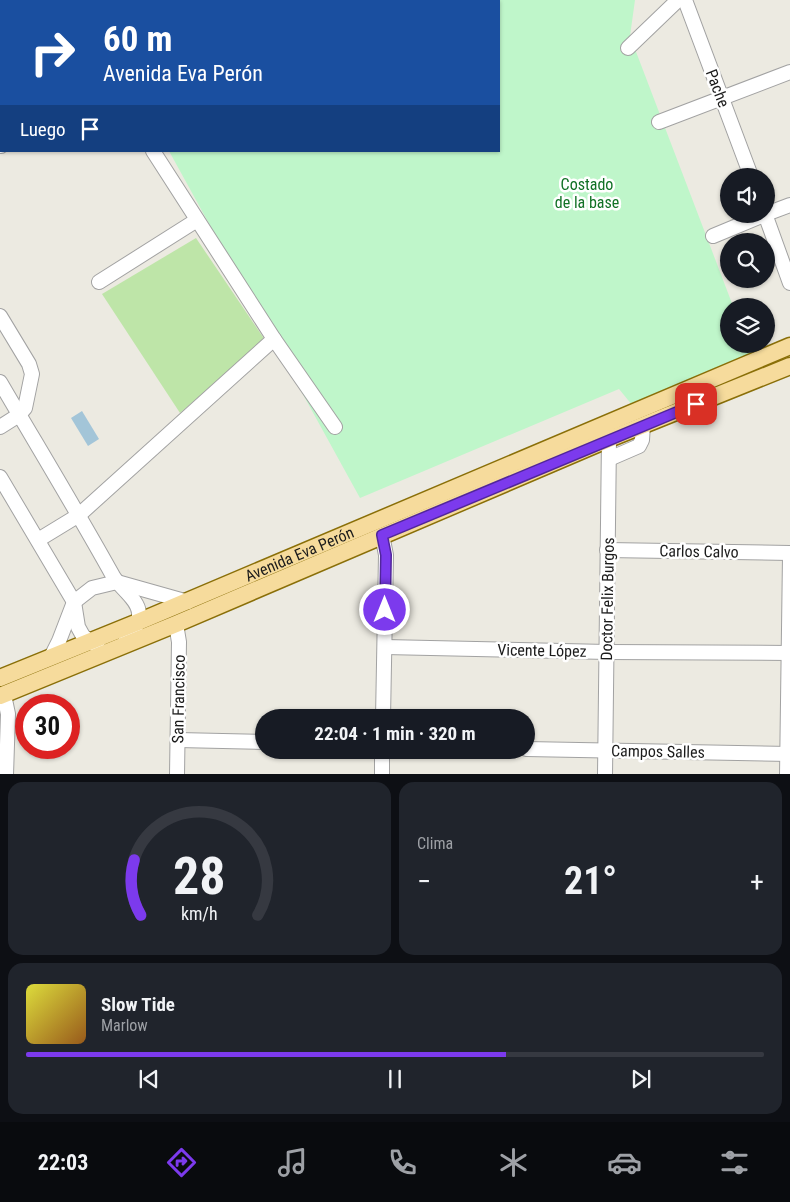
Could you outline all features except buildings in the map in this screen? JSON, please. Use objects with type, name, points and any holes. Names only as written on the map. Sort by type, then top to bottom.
[{"type":"main road","name":"Avenida Eva Perón","points":[[2,696],[176,624],[382,535],[787,348]]},
{"type":"main road","name":"Avenida Eva Perón","points":[[0,678],[606,432],[643,425],[789,369]]},
{"type":"street","points":[[628,48],[678,0]]},
{"type":"street","name":"Pache","points":[[685,0],[748,168]]},
{"type":"street","points":[[659,122],[790,72]]},
{"type":"street","points":[[154,152],[274,340],[335,426]]},
{"type":"street","points":[[775,210],[790,205]]},
{"type":"street","points":[[99,282],[197,220]]},
{"type":"street","points":[[713,236],[744,223]]},
{"type":"street","points":[[768,223],[790,283]]},
{"type":"street","points":[[0,316],[29,364],[32,374],[25,408],[19,415],[0,427]]},
{"type":"street","points":[[38,540],[79,515],[274,340]]},
{"type":"street","points":[[787,348],[789,369]]},
{"type":"street","points":[[0,382],[117,582],[136,604],[139,613],[138,622],[115,649],[90,641],[83,636],[78,627],[74,602],[0,477]]},
{"type":"street","points":[[609,459],[640,446],[643,425]]},
{"type":"street","name":"Doctor Felix Burgos","points":[[605,774],[609,459],[606,432]]},
{"type":"street","points":[[382,535],[386,555],[383,709]]},
{"type":"street","name":"Carlos Calvo","points":[[608,550],[790,554]]},
{"type":"street","points":[[787,774],[790,554]]},
{"type":"street","points":[[51,657],[74,602],[92,588],[117,582],[188,602]]},
{"type":"street","name":"San Francisco","points":[[176,624],[179,642],[177,774]]},
{"type":"street","name":"Vicente López","points":[[385,647],[606,652],[789,653]]},
{"type":"street","points":[[2,696],[8,714],[6,774]]},
{"type":"street","points":[[178,740],[255,742]]},
{"type":"street","name":"Campos Salles","points":[[535,749],[788,754]]},
{"type":"street","points":[[382,759],[382,774]]},
{"type":"green space","name":"Costado de la base","points":[[500,0],[635,0],[630,36],[720,272],[720,288],[726,288],[730,298],[720,298],[720,353],[751,353],[637,411],[619,389],[360,498],[170,152],[500,152]]},
{"type":"green space","points":[[196,238],[265,340],[180,413],[102,294]]},
{"type":"green space","points":[[768,361],[771,363],[769,365],[623,427]]},
{"type":"water","points":[[82,411],[99,439],[88,446],[71,418]]},
{"type":"route","points":[[385,610],[386,555],[382,535],[696,404]]}]
